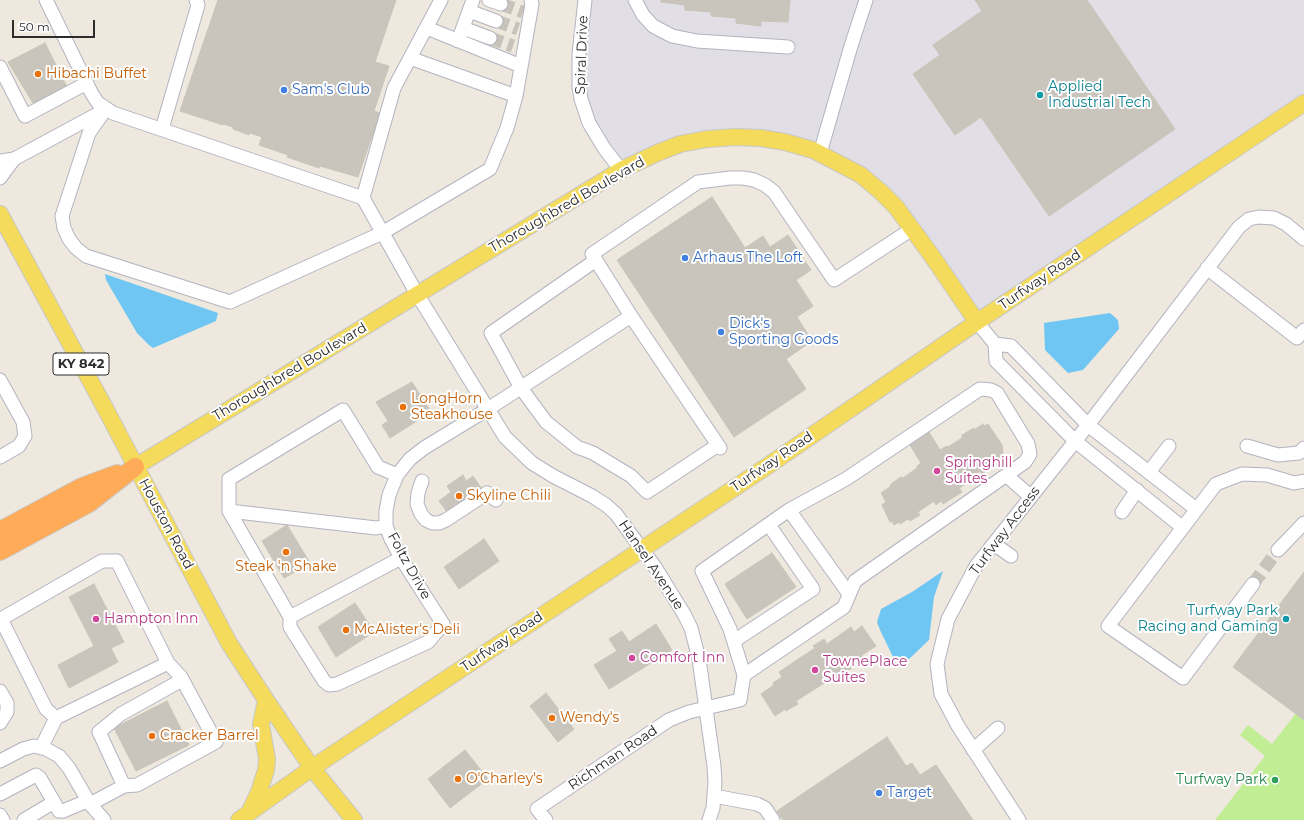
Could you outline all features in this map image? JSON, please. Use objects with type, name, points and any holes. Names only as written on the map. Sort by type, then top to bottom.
[{"type":"highway","points":[[0,531],[82,487],[135,467]]},
{"type":"highway","points":[[0,551],[89,503],[135,467]]},
{"type":"main road","name":"Turfway Road","points":[[244,816],[312,768],[766,467],[977,322],[1304,103]]},
{"type":"main road","name":"Thoroughbred Boulevard","points":[[135,467],[621,170],[680,144],[707,139],[735,137],[761,138],[785,142],[820,153],[861,175],[896,207],[932,256],[977,322]]},
{"type":"main road","name":"Houston Road","points":[[1,219],[105,408],[229,643],[312,768],[354,820]]},
{"type":"main road","points":[[244,816],[258,792],[266,770],[267,759],[261,724],[266,700]]},
{"type":"street","points":[[46,0],[87,83],[98,102],[106,109],[113,113],[363,198],[394,88],[441,0]]},
{"type":"street","points":[[162,129],[198,5],[196,0]]},
{"type":"street","points":[[106,109],[89,133],[62,216],[64,228],[69,239],[76,248],[86,256],[230,302],[382,233],[490,169],[506,128],[516,96],[521,66],[518,48],[527,14],[532,4],[531,0]]},
{"type":"street","name":"Spiral Drive","points":[[584,0],[579,54],[578,87],[589,123],[604,148],[621,170]]},
{"type":"street","points":[[634,0],[643,15],[654,26],[672,36],[697,41],[788,47]]},
{"type":"street","points":[[820,153],[866,0]]},
{"type":"street","points":[[458,41],[471,6],[496,21]]},
{"type":"street","points":[[427,28],[521,66]]},
{"type":"street","points":[[463,28],[490,38]]},
{"type":"street","points":[[410,58],[516,96]]},
{"type":"street","points":[[0,68],[25,116],[87,83]]},
{"type":"street","points":[[0,161],[14,159],[106,109]]},
{"type":"street","points":[[65,131],[76,138],[84,146]]},
{"type":"street","points":[[0,178],[14,159]]},
{"type":"street","points":[[596,260],[491,333],[521,388],[546,422],[577,447],[593,453],[631,476],[647,492],[719,447],[631,316],[596,260],[592,254],[698,182],[730,178],[754,180],[765,185],[774,192],[834,280],[912,228]]},
{"type":"street","name":"Hansel Avenue","points":[[363,198],[417,294],[505,437],[532,463],[606,505],[616,514],[642,548],[684,614],[691,628],[699,660],[714,766],[713,808],[709,820]]},
{"type":"street","name":"Turfway Access","points":[[1020,820],[973,750],[941,694],[937,664],[948,619],[976,566],[1088,425],[1239,227],[1249,219],[1259,217],[1274,218],[1286,224],[1304,239]]},
{"type":"street","points":[[1207,268],[1302,337]]},
{"type":"street","name":"Foltz Drive","points":[[290,617],[290,627],[324,681],[329,684],[337,684],[428,642],[443,624],[401,558],[386,526],[386,511],[389,495],[397,475],[410,459],[424,448],[521,388],[631,316]]},
{"type":"street","points":[[977,322],[995,344],[996,361],[1075,441],[1182,527]]},
{"type":"street","points":[[995,344],[1011,346],[1088,425],[1196,509]]},
{"type":"street","points":[[0,380],[23,422],[24,436],[19,446],[0,457]]},
{"type":"street","points":[[706,709],[740,700],[744,674],[730,628],[702,571],[789,510],[846,479],[980,389],[991,390],[997,393],[1028,444],[1030,454],[1025,462],[855,581],[844,607],[744,674]]},
{"type":"street","points":[[397,475],[378,467],[343,410],[229,479],[229,511],[290,617],[401,558]]},
{"type":"street","points":[[1149,472],[1169,446]]},
{"type":"street","points":[[1246,446],[1278,454],[1300,453],[1304,448]]},
{"type":"street","points":[[1253,584],[1183,678],[1108,626],[1216,484],[1242,474],[1267,475],[1294,483],[1304,481]]},
{"type":"street","points":[[1006,475],[1031,497]]},
{"type":"street","points":[[422,481],[418,493],[417,504],[421,514],[426,520],[432,523],[439,523],[446,520],[487,493],[496,500]]},
{"type":"street","points":[[1122,512],[1137,490]]},
{"type":"street","points":[[789,510],[849,594]]},
{"type":"street","points":[[229,511],[376,528],[386,526]]},
{"type":"street","points":[[1278,550],[1304,523]]},
{"type":"street","points":[[734,641],[813,589],[769,525]]},
{"type":"street","points":[[994,544],[1011,556]]},
{"type":"street","points":[[0,794],[36,775],[40,778],[59,811],[64,816],[89,802],[124,786],[137,785],[216,742],[182,680],[168,663],[117,561],[102,560],[1,620],[46,709],[56,718]]},
{"type":"street","points":[[41,748],[56,718],[168,663]]},
{"type":"street","points":[[124,786],[99,732],[121,714],[182,680]]},
{"type":"street","points":[[0,692],[7,703],[7,712],[0,723]]},
{"type":"street","name":"Richman Road","points":[[546,820],[537,809],[669,720],[689,712],[706,709]]},
{"type":"street","points":[[973,750],[998,728]]},
{"type":"street","points":[[0,761],[23,749],[34,746],[46,749],[59,756],[69,768],[89,802],[104,820]]},
{"type":"street","points":[[714,796],[757,804],[765,808],[773,820]]},
{"type":"street","points":[[24,820],[54,802]]},
{"type":"street","points":[[89,802],[93,820]]},
{"type":"street","points":[[0,815],[2,820]]},
{"type":"shaded area","points":[[585,0],[1304,0],[1304,103],[977,322],[896,207],[813,150],[707,139],[621,170],[584,111]]},
{"type":"green space","name":"Turfway Park","points":[[1304,703],[1304,820],[1215,820],[1265,756],[1240,735],[1248,725],[1272,744]]},
{"type":"water","points":[[105,274],[218,313],[216,321],[153,348],[137,333],[106,280]]},
{"type":"water","points":[[1110,313],[1118,320],[1119,329],[1083,370],[1068,373],[1045,350],[1044,323]]},
{"type":"water","points":[[943,571],[934,597],[929,640],[908,660],[894,659],[877,622],[881,609],[912,592]]},
{"type":"building","name":"Sam's Club","points":[[218,0],[396,0],[375,62],[389,66],[374,111],[380,113],[358,177],[320,166],[319,168],[287,157],[288,155],[259,145],[262,137],[250,133],[249,135],[233,129],[233,127],[180,111]]},
{"type":"building","points":[[661,0],[790,0],[788,22],[761,21],[761,26],[736,23],[736,18],[711,16],[711,12],[685,10],[685,5],[661,2]]},
{"type":"building","name":"Applied Industrial Tech","points":[[975,0],[1087,0],[1175,129],[1049,216],[981,117],[955,135],[913,74],[940,55],[933,45],[982,11]]},
{"type":"building","name":"Hibachi Buffet","points":[[45,43],[67,87],[33,103],[8,62]]},
{"type":"building","points":[[712,197],[745,248],[763,236],[770,247],[788,235],[811,270],[796,280],[813,306],[797,317],[812,341],[786,359],[806,389],[734,437],[617,260]]},
{"type":"building","name":"LongHorn Steakhouse","points":[[412,382],[431,412],[390,438],[382,425],[388,421],[376,402]]},
{"type":"building","points":[[983,424],[984,426],[988,424],[1002,445],[1003,453],[999,455],[1000,458],[991,464],[993,466],[982,474],[980,471],[965,481],[966,484],[959,488],[962,492],[943,504],[941,501],[936,505],[934,501],[918,512],[920,515],[910,521],[908,519],[900,524],[899,522],[894,525],[892,521],[890,522],[882,505],[886,502],[881,493],[901,477],[903,478],[917,468],[917,466],[921,463],[908,442],[927,429],[940,450],[947,446],[948,447],[962,438],[962,435]]},
{"type":"building","name":"Skyline Chili","points":[[463,475],[466,481],[473,476],[482,489],[448,513],[439,501],[451,492],[447,486]]},
{"type":"building","name":"Steak 'n Shake","points":[[287,525],[310,563],[284,578],[262,541]]},
{"type":"building","points":[[484,539],[499,561],[459,589],[444,567]]},
{"type":"building","points":[[772,553],[796,587],[747,619],[725,584]]},
{"type":"building","name":"Turfway Park Racing and Gaming","points":[[1304,572],[1304,720],[1233,667]]},
{"type":"building","name":"Hampton Inn","points":[[94,584],[124,642],[111,648],[118,662],[69,688],[58,665],[94,646],[69,597]]},
{"type":"building","name":"McAlister's Deli","points":[[355,603],[374,632],[336,657],[318,627]]},
{"type":"building","name":"Comfort Inn","points":[[656,624],[672,650],[609,689],[594,665],[617,651],[609,639],[622,631],[629,642]]},
{"type":"building","name":"TownePlace Suites","points":[[862,626],[876,646],[850,665],[852,668],[828,684],[826,682],[796,701],[798,704],[786,711],[785,709],[775,716],[761,694],[782,677],[779,672],[815,648],[813,646],[824,639],[827,644],[851,627],[854,632]]},
{"type":"building","name":"Wendy's","points":[[546,693],[574,729],[558,742],[530,706]]},
{"type":"building","name":"Cracker Barrel","points":[[167,701],[189,745],[136,771],[114,728]]},
{"type":"building","name":"Target","points":[[887,737],[906,766],[912,763],[920,775],[936,765],[973,820],[783,820],[777,811]]},
{"type":"building","name":"O'Charley's","points":[[465,750],[488,779],[450,808],[428,779]]},
{"type":"tunnel","points":[[501,4],[523,12]]},
{"type":"tunnel","points":[[496,21],[518,29]]},
{"type":"tunnel","points":[[490,38],[513,46]]},
{"type":"tunnel","points":[[1253,584],[1278,550]]},
{"type":"place","name":"Hibachi Buffet","points":[[38,74]]},
{"type":"place","name":"Sam's Club","points":[[284,90]]},
{"type":"place","name":"Applied Industrial Tech","points":[[1040,95]]},
{"type":"place","name":"Arhaus The Loft","points":[[685,258]]},
{"type":"place","name":"Dick's Sporting Goods","points":[[721,332]]},
{"type":"place","name":"LongHorn Steakhouse","points":[[403,407]]},
{"type":"place","name":"Springhill Suites","points":[[937,471]]},
{"type":"place","name":"Skyline Chili","points":[[459,496]]},
{"type":"place","name":"Steak 'n Shake","points":[[286,552]]},
{"type":"place","name":"Hampton Inn","points":[[96,619]]},
{"type":"place","name":"Turfway Park Racing and Gaming","points":[[1286,619]]},
{"type":"place","name":"McAlister's Deli","points":[[346,630]]},
{"type":"place","name":"Comfort Inn","points":[[632,658]]},
{"type":"place","name":"TownePlace Suites","points":[[815,670]]},
{"type":"place","name":"Wendy's","points":[[552,718]]},
{"type":"place","name":"Cracker Barrel","points":[[152,736]]},
{"type":"place","name":"O'Charley's","points":[[458,779]]},
{"type":"place","name":"Turfway Park","points":[[1275,780]]},
{"type":"place","name":"Target","points":[[879,793]]}]
